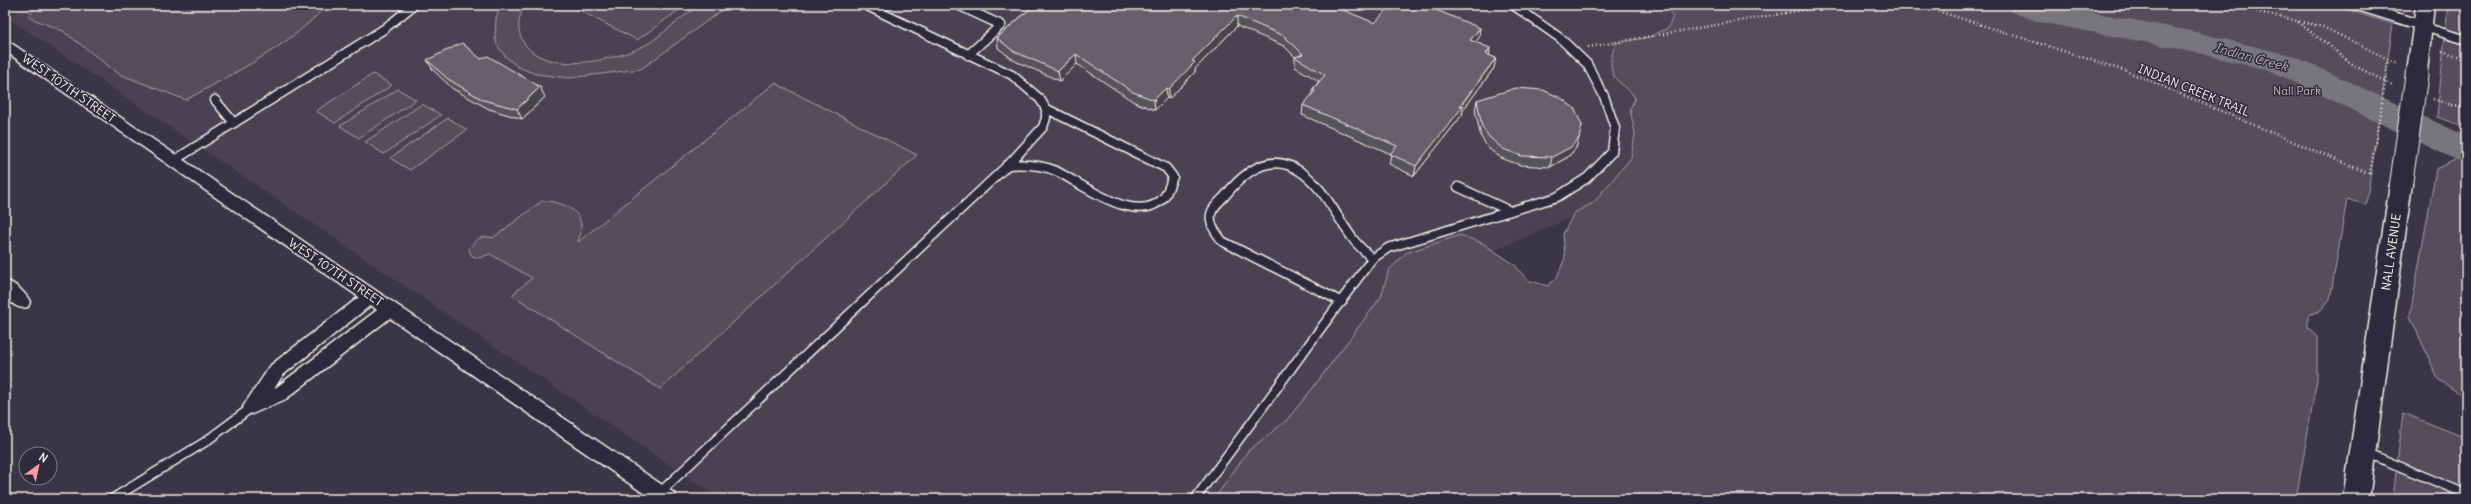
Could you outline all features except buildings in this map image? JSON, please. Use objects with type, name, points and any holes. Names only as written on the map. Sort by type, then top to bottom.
[{"type":"main road","name":"NALL AVENUE","points":[[2356,499],[2417,72],[2421,26],[2425,5]]},
{"type":"street","points":[[2356,5],[2421,26]]},
{"type":"street","name":"WEST 107TH STREET","points":[[5,44],[660,497]]},
{"type":"street","points":[[5,286],[22,302]]},
{"type":"street","points":[[252,407],[276,370],[371,296]]},
{"type":"street","points":[[252,407],[280,394],[390,309]]},
{"type":"lane","points":[[173,161],[384,29],[414,5]]},
{"type":"lane","points":[[660,497],[1007,166],[1041,132],[1048,119],[1045,104],[1033,89],[1012,75],[865,5]]},
{"type":"lane","points":[[958,5],[1001,25],[968,55]]},
{"type":"lane","points":[[1195,499],[1342,302],[1372,259],[1388,248],[1557,197],[1587,178],[1612,152],[1615,128],[1604,96],[1587,64],[1529,14],[1513,5]]},
{"type":"lane","points":[[2421,26],[2466,40]]},
{"type":"lane","points":[[215,100],[234,123]]},
{"type":"lane","points":[[1007,166],[1031,163],[1054,171],[1125,207],[1142,210],[1156,206],[1169,192],[1173,177],[1166,168],[1047,109]]},
{"type":"lane","points":[[1342,302],[1222,241],[1211,225],[1211,212],[1249,170],[1261,164],[1280,163],[1294,167],[1308,175],[1354,241],[1372,259]]},
{"type":"lane","points":[[1458,187],[1510,211]]},
{"type":"lane","points":[[112,499],[204,442],[252,407]]},
{"type":"lane","points":[[2363,451],[2466,494]]},
{"type":"path","points":[[1572,50],[1832,5]]},
{"type":"path","name":"INDIAN CREEK TRAIL","points":[[1919,5],[2126,71],[2370,174],[2390,60],[2323,27],[2229,5]]},
{"type":"path","points":[[2297,21],[2344,60],[2375,79],[2397,87]]},
{"type":"path","points":[[2442,52],[2466,59]]},
{"type":"path","points":[[2431,99],[2451,105],[2466,106]]},
{"type":"shaded area","points":[[30,5],[1683,5],[1657,131],[1597,206],[1425,281],[1277,499],[720,499],[7,17]]},
{"type":"green space","points":[[37,5],[327,5],[296,34],[279,46],[261,58],[186,100],[119,74],[63,31],[28,17]]},
{"type":"green space","points":[[502,5],[525,5],[519,19],[520,34],[524,43],[535,53],[549,60],[584,62],[621,55],[649,43],[696,7],[701,5],[729,5],[641,69],[569,78],[536,74],[518,67],[506,57],[497,45],[495,37],[496,18]]},
{"type":"green space","points":[[569,5],[686,5],[637,40]]},
{"type":"green space","name":"Nall Park","points":[[1666,5],[2332,5],[2393,24],[2366,205],[2347,199],[2330,299],[2320,311],[2308,315],[2308,327],[2317,337],[2317,379],[2296,499],[1214,499],[1248,451],[1286,421],[1312,389],[1381,297],[1389,270],[1406,253],[1460,235],[1482,243],[1514,264],[1527,280],[1548,286],[1557,277],[1565,258],[1563,234],[1574,213],[1593,203],[1631,158],[1635,134],[1630,109],[1635,98],[1612,73],[1611,63],[1616,43],[1649,37],[1668,28],[1673,17]]},
{"type":"green space","points":[[2448,5],[2466,5],[2466,127],[2437,117]]},
{"type":"green space","points":[[373,74],[392,85],[335,123],[316,111]]},
{"type":"green space","points":[[775,83],[917,155],[660,389],[512,295],[532,278],[490,254],[479,258],[472,256],[469,250],[473,243],[482,237],[493,238],[542,201],[554,202],[567,206],[577,214],[580,219],[581,228],[578,242]]},
{"type":"green space","points":[[398,89],[416,100],[359,138],[340,126]]},
{"type":"green space","points":[[422,104],[441,115],[384,154],[365,142]]},
{"type":"green space","points":[[448,118],[467,130],[410,170],[390,158]]},
{"type":"green space","points":[[2461,157],[2466,159],[2466,398],[2438,379],[2410,316],[2436,169]]},
{"type":"green space","points":[[2403,413],[2466,438],[2466,499],[2393,499]]},
{"type":"waterway","name":"Indian Creek","points":[[2022,5],[2039,12],[2191,41],[2283,64],[2466,150]]}]
